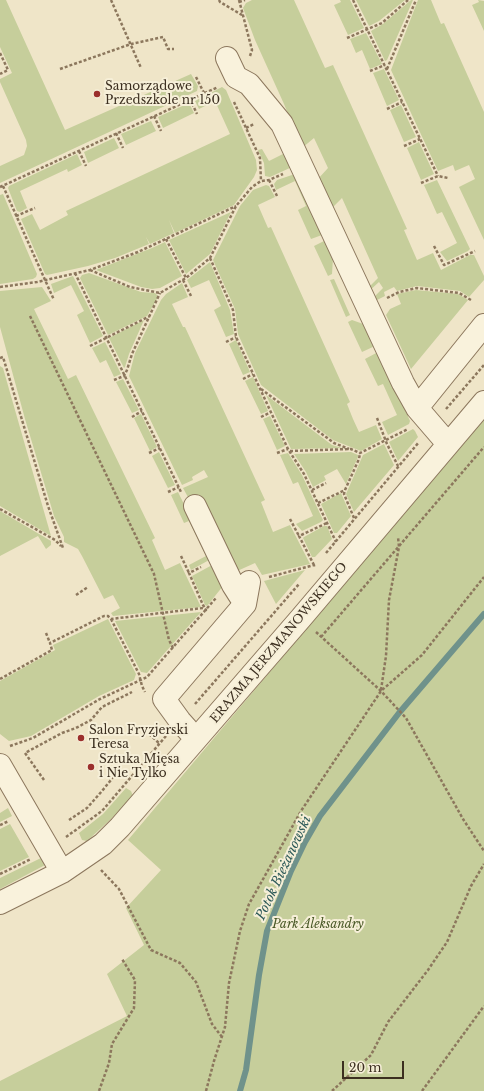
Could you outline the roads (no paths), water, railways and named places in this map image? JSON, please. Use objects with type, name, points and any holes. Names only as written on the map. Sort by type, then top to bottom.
[{"type":"street","points":[[227,58],[236,77],[249,84],[282,124],[403,383],[417,408],[448,444]]},
{"type":"street","points":[[417,408],[484,325]]},
{"type":"street","name":"ERAZMA JERZMANOWSKIEGO","points":[[0,903],[62,872],[103,844],[116,831],[484,402]]},
{"type":"street","points":[[188,500],[233,585],[245,604]]},
{"type":"street","points":[[196,739],[180,721],[164,699],[245,604],[249,582]]},
{"type":"street","points":[[3,756],[62,872]]},
{"type":"waterway","name":"Potok Bieżanowski","points":[[240,1091],[246,1070],[259,975],[267,931],[291,871],[305,842],[320,816],[399,713],[484,614]]},
{"type":"place","name":"Samorządowe Przedszkole nr 150","points":[[97,94]]},
{"type":"place","name":"Salon Fryzjerski Teresa","points":[[81,738]]},
{"type":"place","name":"Sztuka Mięsa i Nie Tylko","points":[[91,767]]},
{"type":"park label","name":"Park Aleksandry","points":[[318,925]]}]
